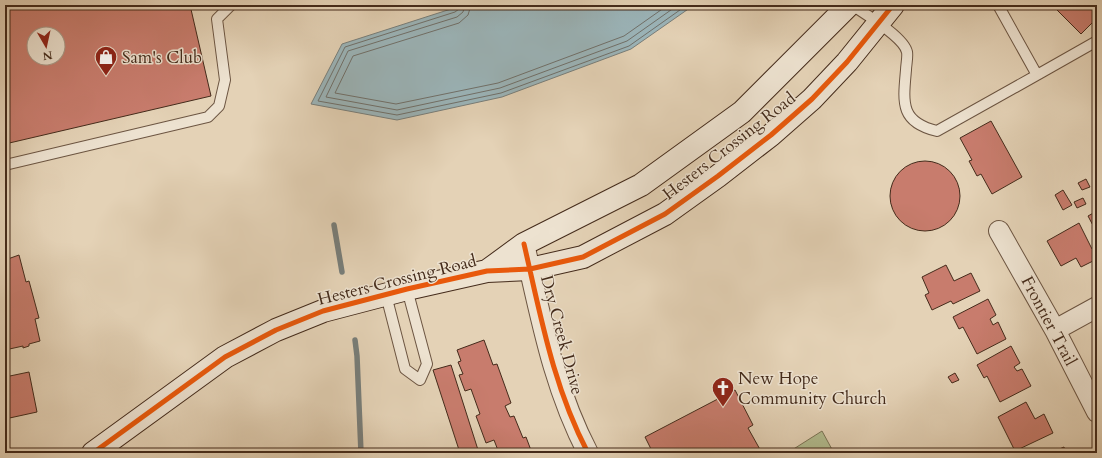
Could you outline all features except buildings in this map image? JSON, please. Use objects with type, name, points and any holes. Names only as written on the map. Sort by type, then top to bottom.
[{"type":"street","name":"Hesters Crossing Road","points":[[487,271],[524,244],[641,185],[742,112],[850,5]]},
{"type":"street","name":"Hesters Crossing Road","points":[[93,453],[225,358],[276,330],[323,311],[407,289],[487,271],[530,269],[583,257],[665,214],[718,176],[771,135],[812,99],[879,24],[893,5]]},
{"type":"street","name":"Frontier Trail","points":[[999,231],[1055,330],[1097,412]]},
{"type":"street","name":"Dry Creek Drive","points":[[524,244],[554,374],[577,431],[588,453]]},
{"type":"street","points":[[1055,330],[1097,307]]},
{"type":"lane","points":[[5,165],[208,117],[220,106],[225,80],[217,19],[231,5]]},
{"type":"lane","points":[[850,5],[896,35],[907,51],[904,108],[912,122],[924,128],[937,131],[1097,41]]},
{"type":"lane","points":[[998,5],[1036,75]]},
{"type":"lane","points":[[386,295],[404,369],[420,380],[427,364],[407,289]]},
{"type":"green space","points":[[822,431],[834,453],[794,453],[792,450]]},
{"type":"water","points":[[458,5],[694,5],[631,49],[502,97],[397,120],[311,104],[342,44],[454,8]]},
{"type":"waterway","points":[[334,225],[342,272]]},
{"type":"waterway","points":[[355,340],[361,453]]},
{"type":"cycle path","points":[[93,453],[225,357],[276,330],[323,311],[407,289],[487,271],[530,269],[583,257],[665,214],[718,176],[771,135],[812,99],[847,62],[893,5]]},
{"type":"cycle path","points":[[524,244],[549,351],[566,402],[588,453]]},
{"type":"place","name":"Sam's Club","points":[[106,76]]},
{"type":"place","name":"New Hope Community Church","points":[[723,408]]}]
